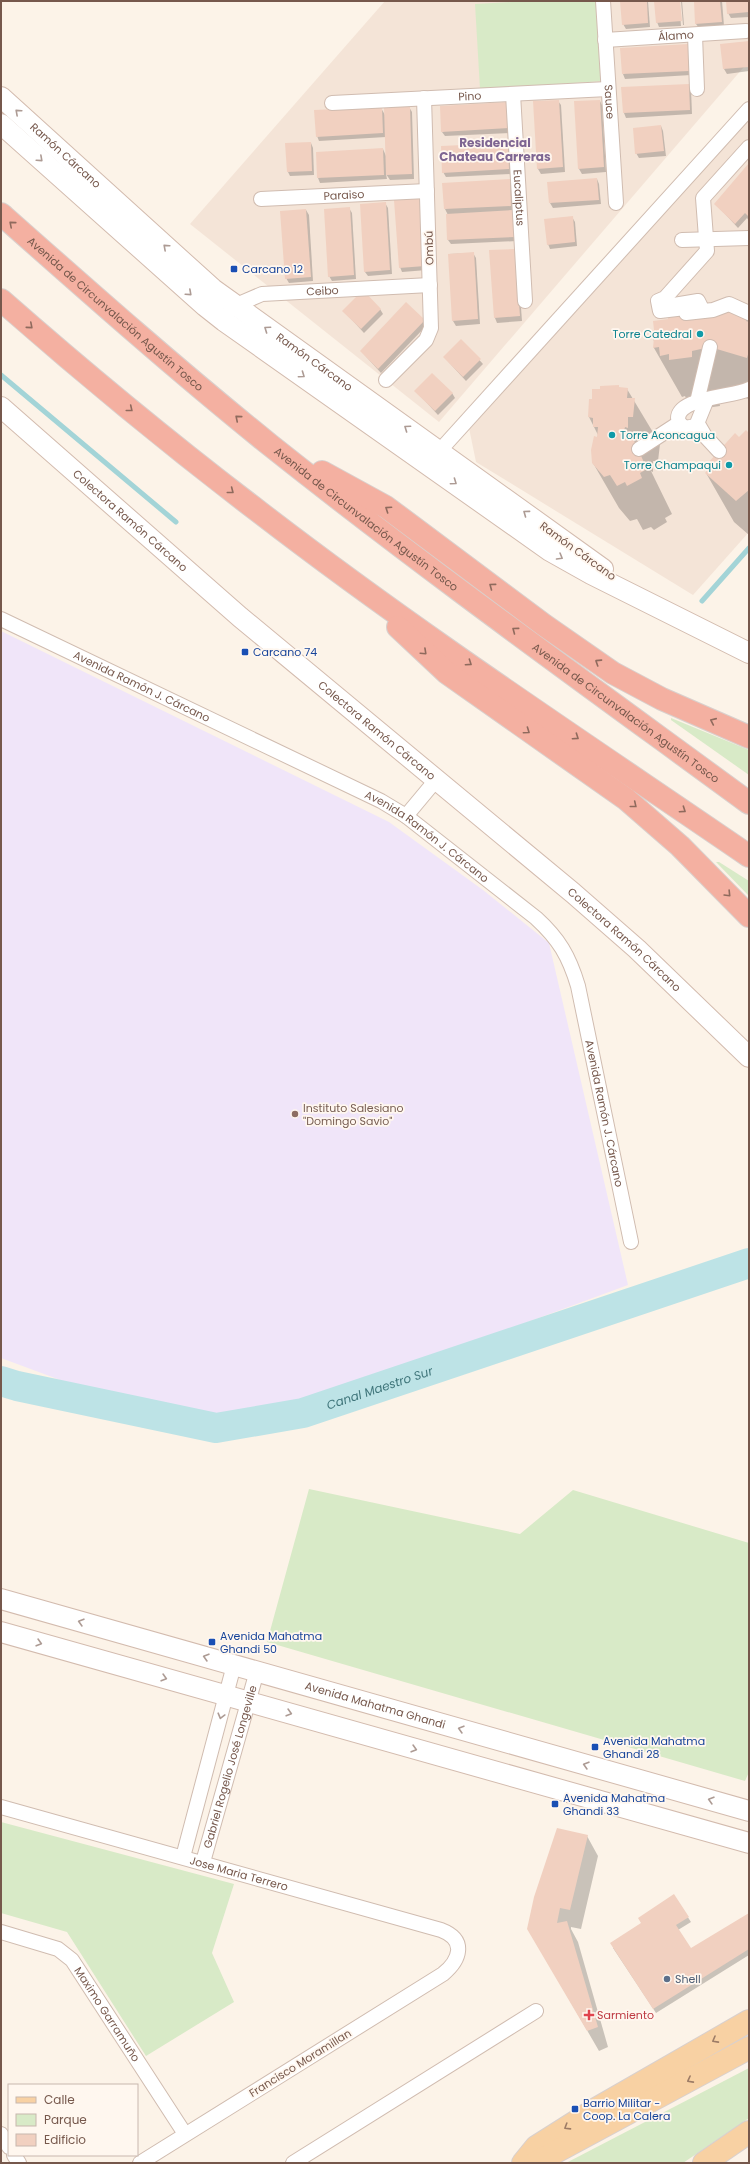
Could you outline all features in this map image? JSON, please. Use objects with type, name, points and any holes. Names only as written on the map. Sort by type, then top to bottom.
[{"type":"highway","name":"Avenida de Circunvalación Agustín Tosco","points":[[1,214],[182,372],[268,443],[370,522],[749,803]]},
{"type":"highway","points":[[1,300],[96,382],[184,453],[334,568],[749,856]]},
{"type":"highway","points":[[268,443],[386,507],[544,625],[613,673],[662,699],[749,737]]},
{"type":"highway","points":[[334,568],[447,673],[626,799],[653,821],[749,916]]},
{"type":"main road","name":"Ramón Cárcano","points":[[1,97],[213,289],[229,313]]},
{"type":"main road","name":"Ramón Cárcano","points":[[1,124],[205,306],[229,313],[433,457],[550,551],[591,574],[749,653]]},
{"type":"main road","name":"Colectora Ramón Cárcano","points":[[1,407],[240,617],[436,780],[520,847],[637,949],[749,1057]]},
{"type":"main road","name":"Avenida Mahatma Ghandi","points":[[1,1599],[749,1811]]},
{"type":"main road","points":[[1,1632],[749,1843]]},
{"type":"main road","points":[[524,2163],[536,2147],[589,2113],[749,2021]]},
{"type":"main road","points":[[534,2163],[749,2048]]},
{"type":"main road","points":[[704,2163],[742,2137]]},
{"type":"main road","points":[[727,2163],[742,2137]]},
{"type":"street","name":"Sauce","points":[[603,1],[616,203]]},
{"type":"street","name":"Álamo","points":[[605,40],[746,31]]},
{"type":"street","points":[[695,35],[697,89]]},
{"type":"street","name":"Pino","points":[[332,103],[608,89]]},
{"type":"street","name":"Eucaliptus","points":[[513,94],[525,301]]},
{"type":"street","name":"Ombú","points":[[386,380],[426,340],[431,328],[424,98]]},
{"type":"street","points":[[433,457],[749,109]]},
{"type":"street","points":[[749,147],[703,198],[707,251],[666,298],[672,305],[698,301],[702,312],[729,304],[749,314],[749,319]]},
{"type":"street","name":"Paraiso","points":[[261,199],[427,191]]},
{"type":"street","points":[[682,240],[749,238]]},
{"type":"street","name":"Ceibo","points":[[229,313],[262,294],[430,285]]},
{"type":"street","points":[[726,295],[749,302]]},
{"type":"street","points":[[710,347],[702,401],[698,424],[694,428],[688,429],[683,427],[680,423],[679,416],[681,410],[689,404],[702,401],[743,392],[749,389]]},
{"type":"street","points":[[639,449],[680,423]]},
{"type":"street","points":[[698,424],[705,436],[719,450]]},
{"type":"street","name":"Avenida Ramón J. Cárcano","points":[[1,618],[381,801],[406,816],[536,918],[554,934],[572,966],[578,986],[631,1242]]},
{"type":"street","points":[[406,816],[436,780]]},
{"type":"street","name":"Gabriel Rogelio José Longeville","points":[[183,1857],[234,1665]]},
{"type":"street","name":"Gabriel Rogelio José Longeville","points":[[203,1862],[257,1671]]},
{"type":"street","name":"Jose Maria Terrero","points":[[1,1807],[203,1862],[447,1932],[454,1938],[458,1947],[457,1959]]},
{"type":"street","name":"Maximo Garramuño","points":[[1,1932],[58,1949],[66,1953],[185,2134]]},
{"type":"street","name":"Francisco Moramillan","points":[[140,2163],[443,1974],[457,1959]]},
{"type":"street","points":[[293,2163],[536,2011]]},
{"type":"street","points":[[1,2134],[8,2145]]},
{"type":"shaded area","points":[[385,1],[749,1],[749,61],[439,422],[190,224]]},
{"type":"shaded area","points":[[749,119],[749,532],[693,595],[476,462],[469,428]]},
{"type":"shaded area","name":"Instituto Salesiano \"Domingo Savio\"","points":[[1,631],[389,822],[483,890],[549,943],[628,1285],[302,1405],[219,1419],[106,1397],[1,1358]]},
{"type":"green space","points":[[530,1],[600,1],[604,81],[480,89],[475,4]]},
{"type":"green space","points":[[671,718],[749,750],[749,775],[671,720]]},
{"type":"green space","points":[[716,862],[719,862],[749,881],[749,896]]},
{"type":"green space","points":[[309,1489],[520,1534],[573,1490],[749,1543],[749,1772],[745,1781],[267,1642]]},
{"type":"green space","points":[[1,1822],[234,1884],[212,1953],[234,2002],[146,2056],[67,1932],[1,1913]]},
{"type":"green space","points":[[749,2068],[749,2118],[683,2163],[566,2163]]},
{"type":"building","points":[[620,1],[647,1],[648,23],[622,25]]},
{"type":"building","points":[[654,1],[680,1],[682,21],[656,23]]},
{"type":"building","points":[[694,1],[720,1],[722,22],[695,24]]},
{"type":"building","points":[[726,1],[749,1],[749,12],[727,14]]},
{"type":"building","points":[[749,41],[749,67],[723,69],[720,44]]},
{"type":"building","points":[[688,44],[689,71],[622,74],[620,48]]},
{"type":"building","points":[[689,84],[690,110],[623,113],[621,87]]},
{"type":"building","points":[[559,100],[563,167],[537,169],[533,101]]},
{"type":"building","points":[[600,100],[604,167],[578,169],[574,101]]},
{"type":"building","points":[[508,102],[509,128],[441,132],[440,106]]},
{"type":"building","points":[[410,106],[412,174],[386,175],[384,107]]},
{"type":"building","points":[[382,107],[383,133],[316,137],[314,110]]},
{"type":"building","points":[[661,125],[664,151],[635,154],[633,128]]},
{"type":"building","points":[[311,142],[312,171],[287,172],[285,143]]},
{"type":"building","points":[[508,143],[509,169],[442,173],[441,146]]},
{"type":"building","points":[[383,148],[384,175],[317,178],[316,152]]},
{"type":"building","points":[[749,163],[749,217],[745,213],[735,224],[714,204]]},
{"type":"building","points":[[597,178],[599,200],[549,203],[547,182]]},
{"type":"building","points":[[510,179],[511,206],[444,209],[442,183]]},
{"type":"building","points":[[420,198],[425,266],[399,268],[394,200]]},
{"type":"building","points":[[386,202],[390,270],[364,272],[360,204]]},
{"type":"building","points":[[350,207],[354,275],[328,277],[324,209]]},
{"type":"building","points":[[306,209],[311,277],[285,279],[280,211]]},
{"type":"building","points":[[513,210],[515,237],[447,240],[446,214]]},
{"type":"building","points":[[573,216],[575,242],[547,245],[544,219]]},
{"type":"building","points":[[515,249],[520,316],[494,318],[489,250]]},
{"type":"building","points":[[474,252],[478,319],[452,321],[448,254]]},
{"type":"building","points":[[363,290],[381,309],[361,329],[342,311]]},
{"type":"building","points":[[406,302],[425,320],[378,369],[360,351]]},
{"type":"building","name":"Torre Catedral","points":[[724,308],[748,316],[746,321],[749,322],[749,351],[747,358],[710,347],[692,351],[692,357],[669,360],[669,354],[660,356],[659,347],[653,348],[654,337],[651,338],[650,331],[654,330],[653,321],[668,319],[667,313]]},
{"type":"building","points":[[461,339],[481,359],[463,377],[443,357]]},
{"type":"building","points":[[432,373],[453,393],[435,411],[414,391]]},
{"type":"building","name":"Torre Aconcagua","points":[[619,385],[619,387],[628,388],[627,398],[635,398],[633,417],[628,417],[628,428],[625,427],[624,431],[628,439],[632,436],[647,469],[640,473],[642,478],[627,486],[625,482],[617,486],[610,475],[604,477],[592,463],[591,450],[594,436],[597,437],[598,427],[593,427],[593,418],[588,417],[589,399],[592,399],[592,389],[600,389],[600,386]]},
{"type":"building","name":"Torre Champaqui","points":[[746,430],[749,433],[749,490],[736,501],[705,473],[711,466],[708,463],[735,433],[739,437]]},
{"type":"building","points":[[557,1828],[588,1835],[570,1910],[560,1908],[557,1923],[567,1921],[598,2027],[587,2031],[527,1929],[534,1897]]},
{"type":"building","name":"Shell","points":[[674,1894],[689,1917],[676,1925],[691,1948],[749,1913],[749,1949],[653,2009],[610,1943],[641,1923],[638,1918]]},
{"type":"waterway","points":[[1,375],[176,522]]},
{"type":"waterway","points":[[702,601],[749,548]]},
{"type":"waterway","name":"Canal Maestro Sur","points":[[1,1381],[17,1386],[216,1428],[303,1413],[749,1263]]},
{"type":"place","name":"Carcano 12","points":[[234,269]]},
{"type":"place","name":"Torre Catedral","points":[[700,334]]},
{"type":"place","name":"Torre Aconcagua","points":[[612,435]]},
{"type":"place","name":"Torre Champaqui","points":[[729,465]]},
{"type":"place","name":"Carcano 74","points":[[245,652]]},
{"type":"place","name":"Instituto Salesiano \"Domingo Savio\"","points":[[295,1114]]},
{"type":"place","name":"Avenida Mahatma Ghandi 50","points":[[212,1642]]},
{"type":"place","name":"Avenida Mahatma Ghandi 28","points":[[595,1747]]},
{"type":"place","name":"Avenida Mahatma Ghandi 33","points":[[555,1804]]},
{"type":"place","name":"Shell","points":[[667,1979]]},
{"type":"place","name":"Sarmiento","points":[[589,2015]]},
{"type":"place","name":"Barrio Militar - Coop. La Calera","points":[[575,2109]]},
{"type":"district","name":"Residencial Chateau Carreras","points":[[495,149]]}]
